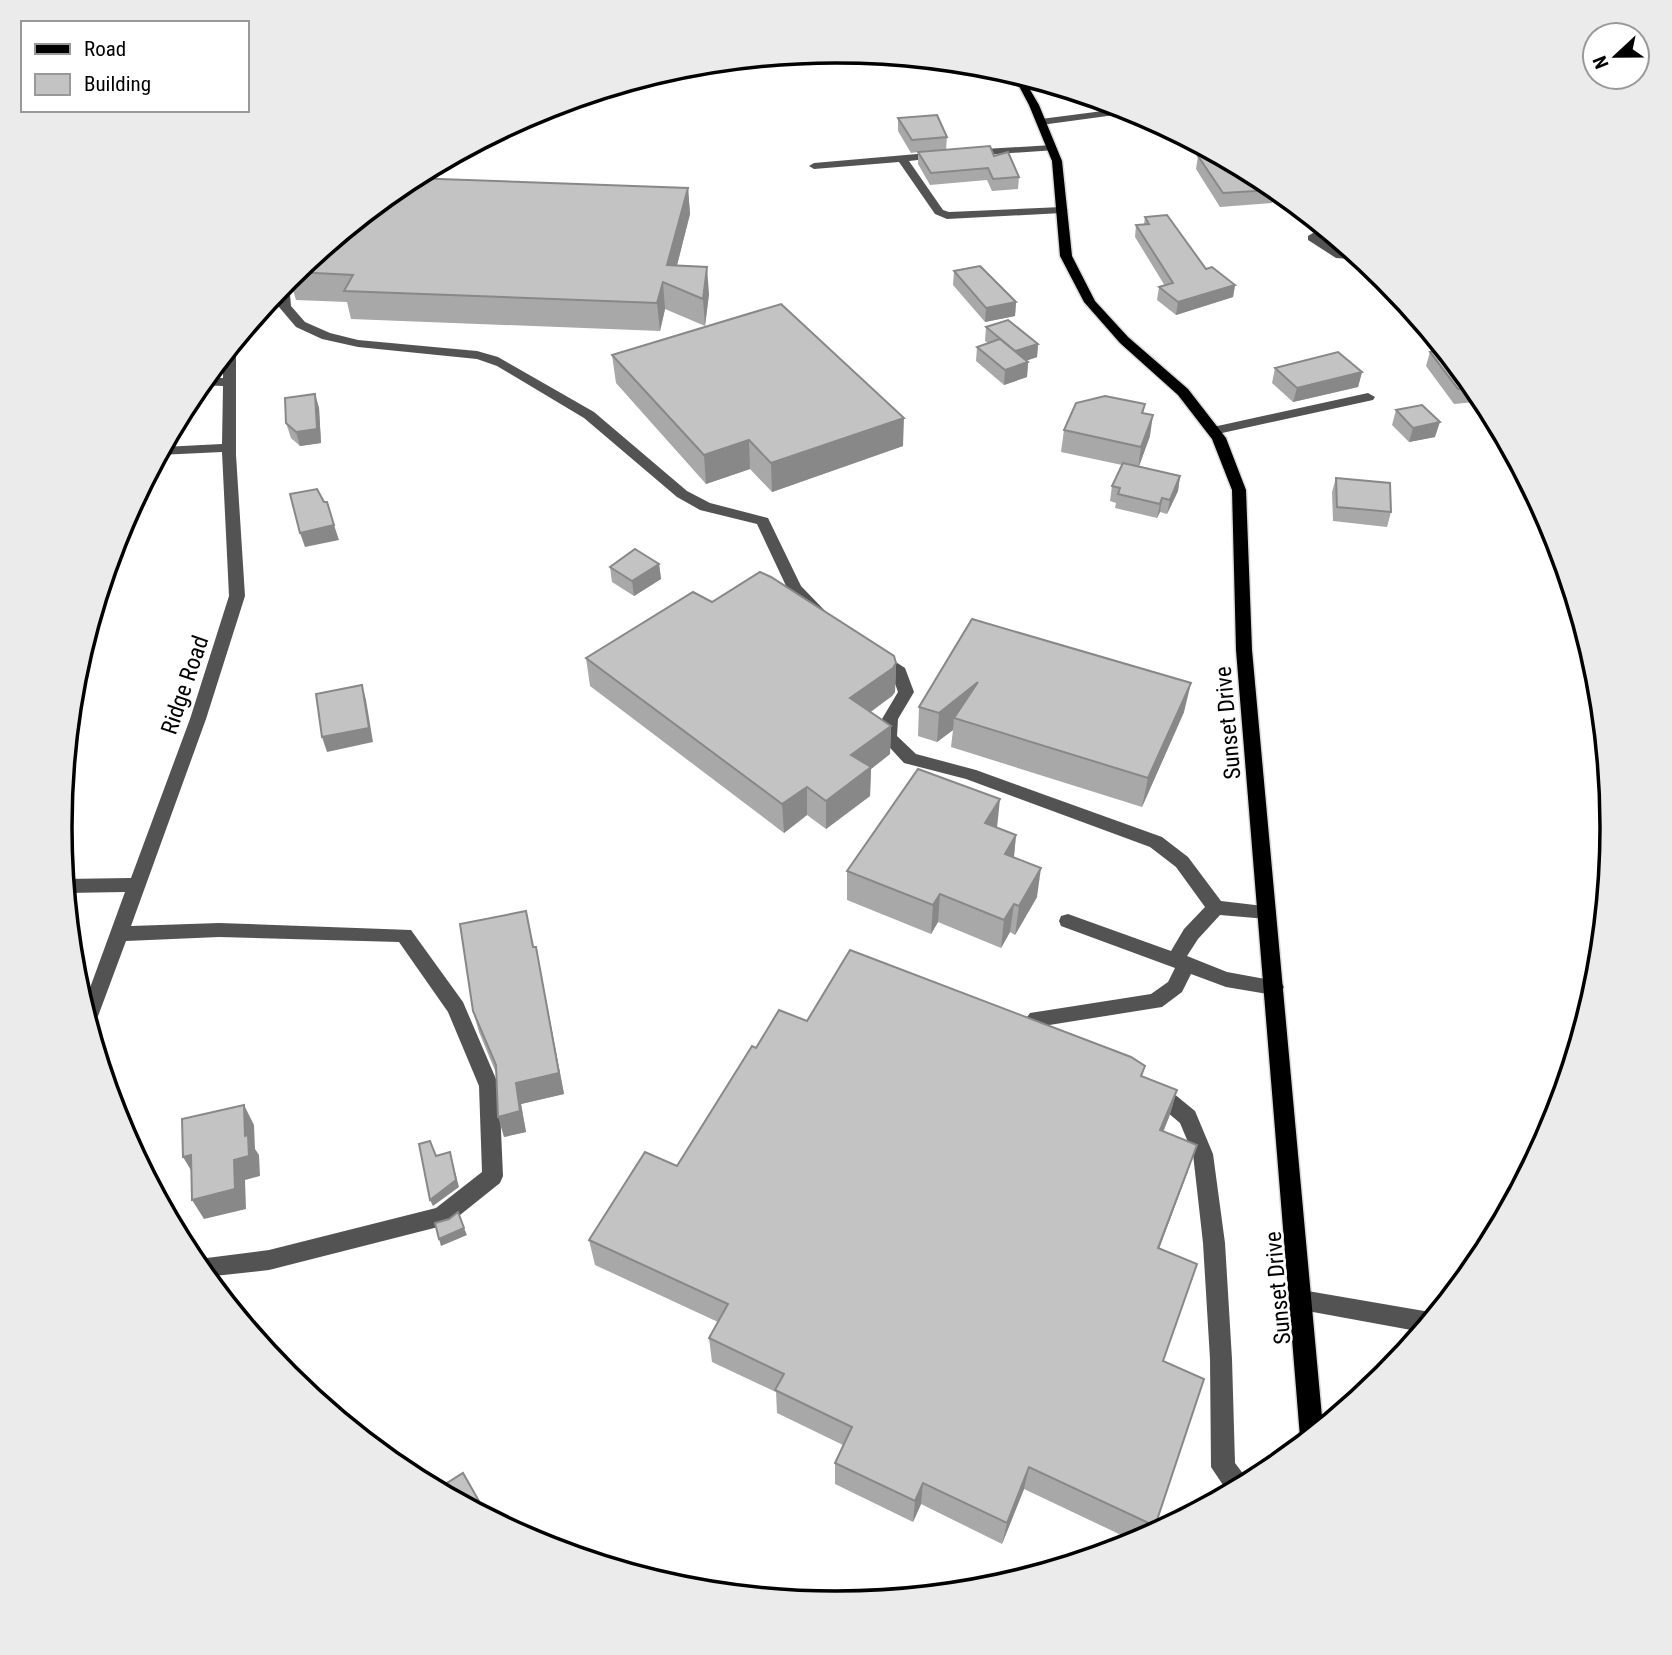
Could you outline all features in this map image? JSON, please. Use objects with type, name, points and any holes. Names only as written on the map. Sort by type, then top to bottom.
[{"type":"main road","name":"Sunset Drive","points":[[1022,86],[1057,161],[1066,256],[1090,302],[1124,340],[1183,392],[1219,438],[1239,490],[1244,650],[1311,1426]]},
{"type":"street","points":[[1041,122],[1108,113]]},
{"type":"street","points":[[814,166],[1052,148]]},
{"type":"street","points":[[902,158],[939,212],[947,216],[1062,210]]},
{"type":"street","points":[[1318,235],[1312,238],[1335,255],[1343,256]]},
{"type":"street","points":[[283,300],[285,309],[296,322],[315,332],[338,340],[376,346],[479,355],[590,415],[696,503],[763,521],[795,588],[825,620],[836,627]]},
{"type":"street","name":"Ridge Road","points":[[93,1005],[198,719],[237,596],[229,448],[228,363]]},
{"type":"street","points":[[215,382],[229,382]]},
{"type":"street","points":[[1213,431],[1368,397]]},
{"type":"street","points":[[171,451],[229,448]]},
{"type":"street","points":[[870,650],[899,672],[906,692],[890,719],[889,738],[909,759],[970,774],[1156,842],[1182,862],[1216,908],[1267,912]]},
{"type":"street","points":[[74,886],[137,885]]},
{"type":"street","points":[[1066,1048],[1040,1036],[1032,1024],[1044,1017],[1155,1001],[1175,987],[1191,934],[1216,908]]},
{"type":"street","points":[[1068,921],[1226,979],[1274,987]]},
{"type":"street","points":[[118,934],[219,930],[404,935],[456,1008],[489,1086],[493,1176],[442,1216],[269,1260],[210,1267]]},
{"type":"street","points":[[1133,1077],[1165,1096],[1188,1117],[1203,1154],[1214,1243],[1220,1334],[1223,1467],[1234,1480]]},
{"type":"street","points":[[1302,1300],[1420,1321]]},
{"type":"building","points":[[937,115],[947,137],[912,140],[898,118]]},
{"type":"building","points":[[990,146],[994,156],[1008,152],[1019,177],[993,179],[988,168],[931,173],[918,152]]},
{"type":"building","points":[[1198,156],[1218,165],[1259,191],[1223,193]]},
{"type":"building","points":[[432,179],[688,188],[667,265],[707,267],[703,299],[663,282],[657,303],[344,291],[353,275],[310,273],[371,221]]},
{"type":"building","points":[[1167,215],[1206,269],[1212,267],[1235,285],[1178,302],[1159,287],[1173,283],[1136,225],[1149,224],[1145,217]]},
{"type":"building","points":[[980,266],[1016,302],[986,308],[954,271]]},
{"type":"building","points":[[781,304],[904,418],[771,463],[749,440],[704,455],[612,355]]},
{"type":"building","points":[[1008,320],[1038,344],[1015,351],[986,327]]},
{"type":"building","points":[[1000,339],[1028,362],[1005,370],[977,347]]},
{"type":"building","points":[[1434,351],[1462,389],[1458,389],[1430,352]]},
{"type":"building","points":[[1338,352],[1362,372],[1297,388],[1275,368]]},
{"type":"building","points":[[315,394],[317,429],[296,432],[286,423],[285,398]]},
{"type":"building","points":[[1105,396],[1145,404],[1142,413],[1153,415],[1141,447],[1064,430],[1076,403]]},
{"type":"building","points":[[1422,405],[1440,422],[1413,428],[1396,410]]},
{"type":"building","points":[[1123,463],[1180,476],[1170,500],[1162,498],[1160,504],[1118,494],[1120,488],[1112,486]]},
{"type":"building","points":[[1336,478],[1390,483],[1391,512],[1337,507]]},
{"type":"building","points":[[317,489],[324,502],[327,502],[334,525],[300,533],[290,494]]},
{"type":"building","points":[[635,549],[659,564],[632,581],[610,567]]},
{"type":"building","points":[[760,572],[894,656],[896,663],[893,668],[850,698],[891,726],[851,755],[871,767],[826,801],[807,787],[782,804],[586,658],[693,592],[712,602]]},
{"type":"building","points":[[972,619],[1191,683],[1148,778],[954,718],[978,682],[939,713],[919,707]]},
{"type":"building","points":[[362,685],[369,728],[322,737],[316,694]]},
{"type":"building","points":[[918,769],[1000,799],[985,823],[1016,835],[1005,854],[1041,868],[1019,906],[1014,904],[1004,920],[940,894],[933,905],[847,871]]},
{"type":"building","points":[[526,911],[533,947],[536,947],[559,1073],[516,1083],[520,1111],[498,1117],[496,1065],[473,1011],[460,924]]},
{"type":"building","points":[[850,950],[1131,1057],[1145,1066],[1141,1076],[1177,1090],[1160,1130],[1197,1145],[1158,1248],[1197,1264],[1163,1361],[1204,1379],[1157,1521],[1151,1524],[1029,1467],[1007,1523],[923,1483],[915,1501],[835,1463],[852,1427],[775,1390],[784,1374],[709,1338],[728,1304],[589,1240],[645,1152],[677,1166],[752,1046],[756,1048],[779,1010],[807,1021]]},
{"type":"building","points":[[244,1105],[249,1156],[234,1160],[235,1189],[192,1200],[191,1155],[183,1157],[182,1119]]},
{"type":"building","points":[[430,1141],[436,1156],[450,1152],[456,1180],[430,1200],[419,1144]]},
{"type":"building","points":[[458,1212],[464,1228],[439,1239],[435,1223],[449,1219]]},
{"type":"building","points":[[463,1473],[479,1501],[477,1502],[445,1484]]}]
